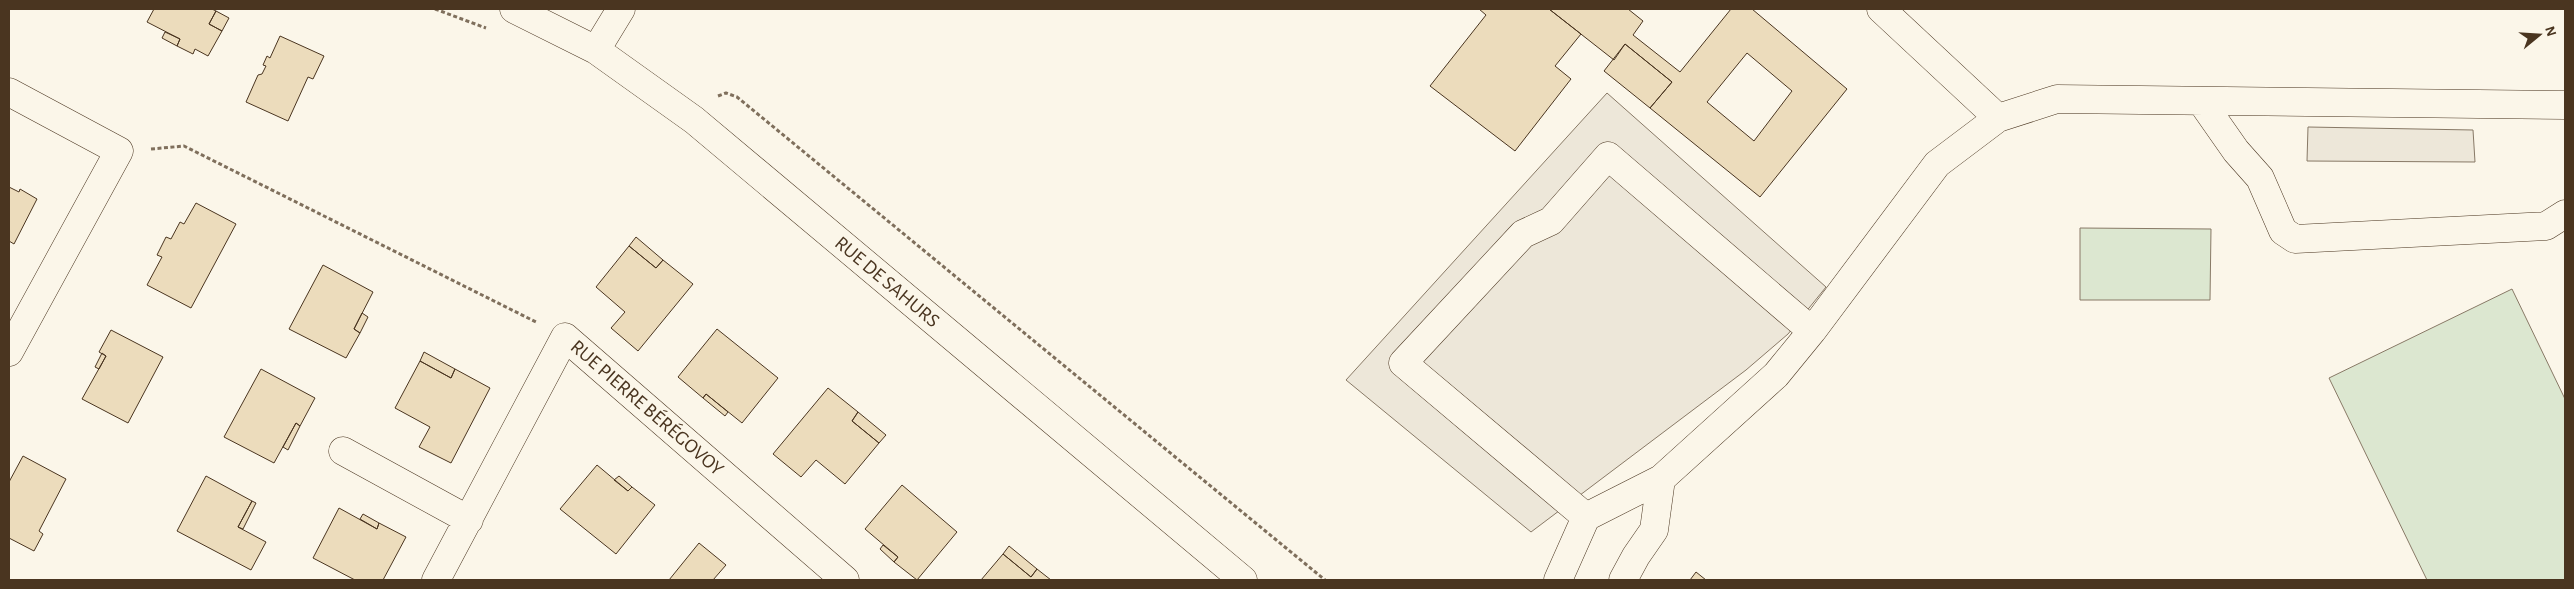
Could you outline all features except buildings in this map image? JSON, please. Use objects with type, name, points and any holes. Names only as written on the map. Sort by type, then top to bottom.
[{"type":"street","name":"RUE DE SAHURS","points":[[514,9],[596,50],[694,120],[1243,580]]},
{"type":"street","points":[[596,50],[621,9]]},
{"type":"street","points":[[1881,9],[1998,118]]},
{"type":"street","points":[[9,92],[118,151],[9,352]]},
{"type":"street","points":[[1558,580],[1586,518],[1661,479],[1776,375],[1812,331],[1937,164],[1998,118],[2057,99],[2565,105]]},
{"type":"street","points":[[2202,100],[2236,151],[2260,178],[2283,231],[2295,240],[2546,226],[2565,214]]},
{"type":"street","points":[[1586,518],[1403,363],[1523,234],[1551,221],[1608,156],[1812,331]]},
{"type":"street","name":"RUE PIERRE BÉRÉGOVOY","points":[[436,580],[565,337],[845,580]]},
{"type":"street","points":[[344,452],[468,520]]},
{"type":"street","points":[[1624,580],[1636,556],[1654,530],[1661,479]]},
{"type":"path","points":[[118,151],[184,146],[565,337]]},
{"type":"green space","points":[[2080,228],[2211,229],[2210,300],[2080,300]]},
{"type":"green space","points":[[2512,289],[2565,399],[2565,580],[2427,580],[2329,378]]},
{"type":"shaded area","points":[[1607,93],[1826,287],[1788,334],[1746,370],[1531,532],[1346,380]]},
{"type":"shaded area","points":[[2308,127],[2473,130],[2475,162],[2307,161]]}]
